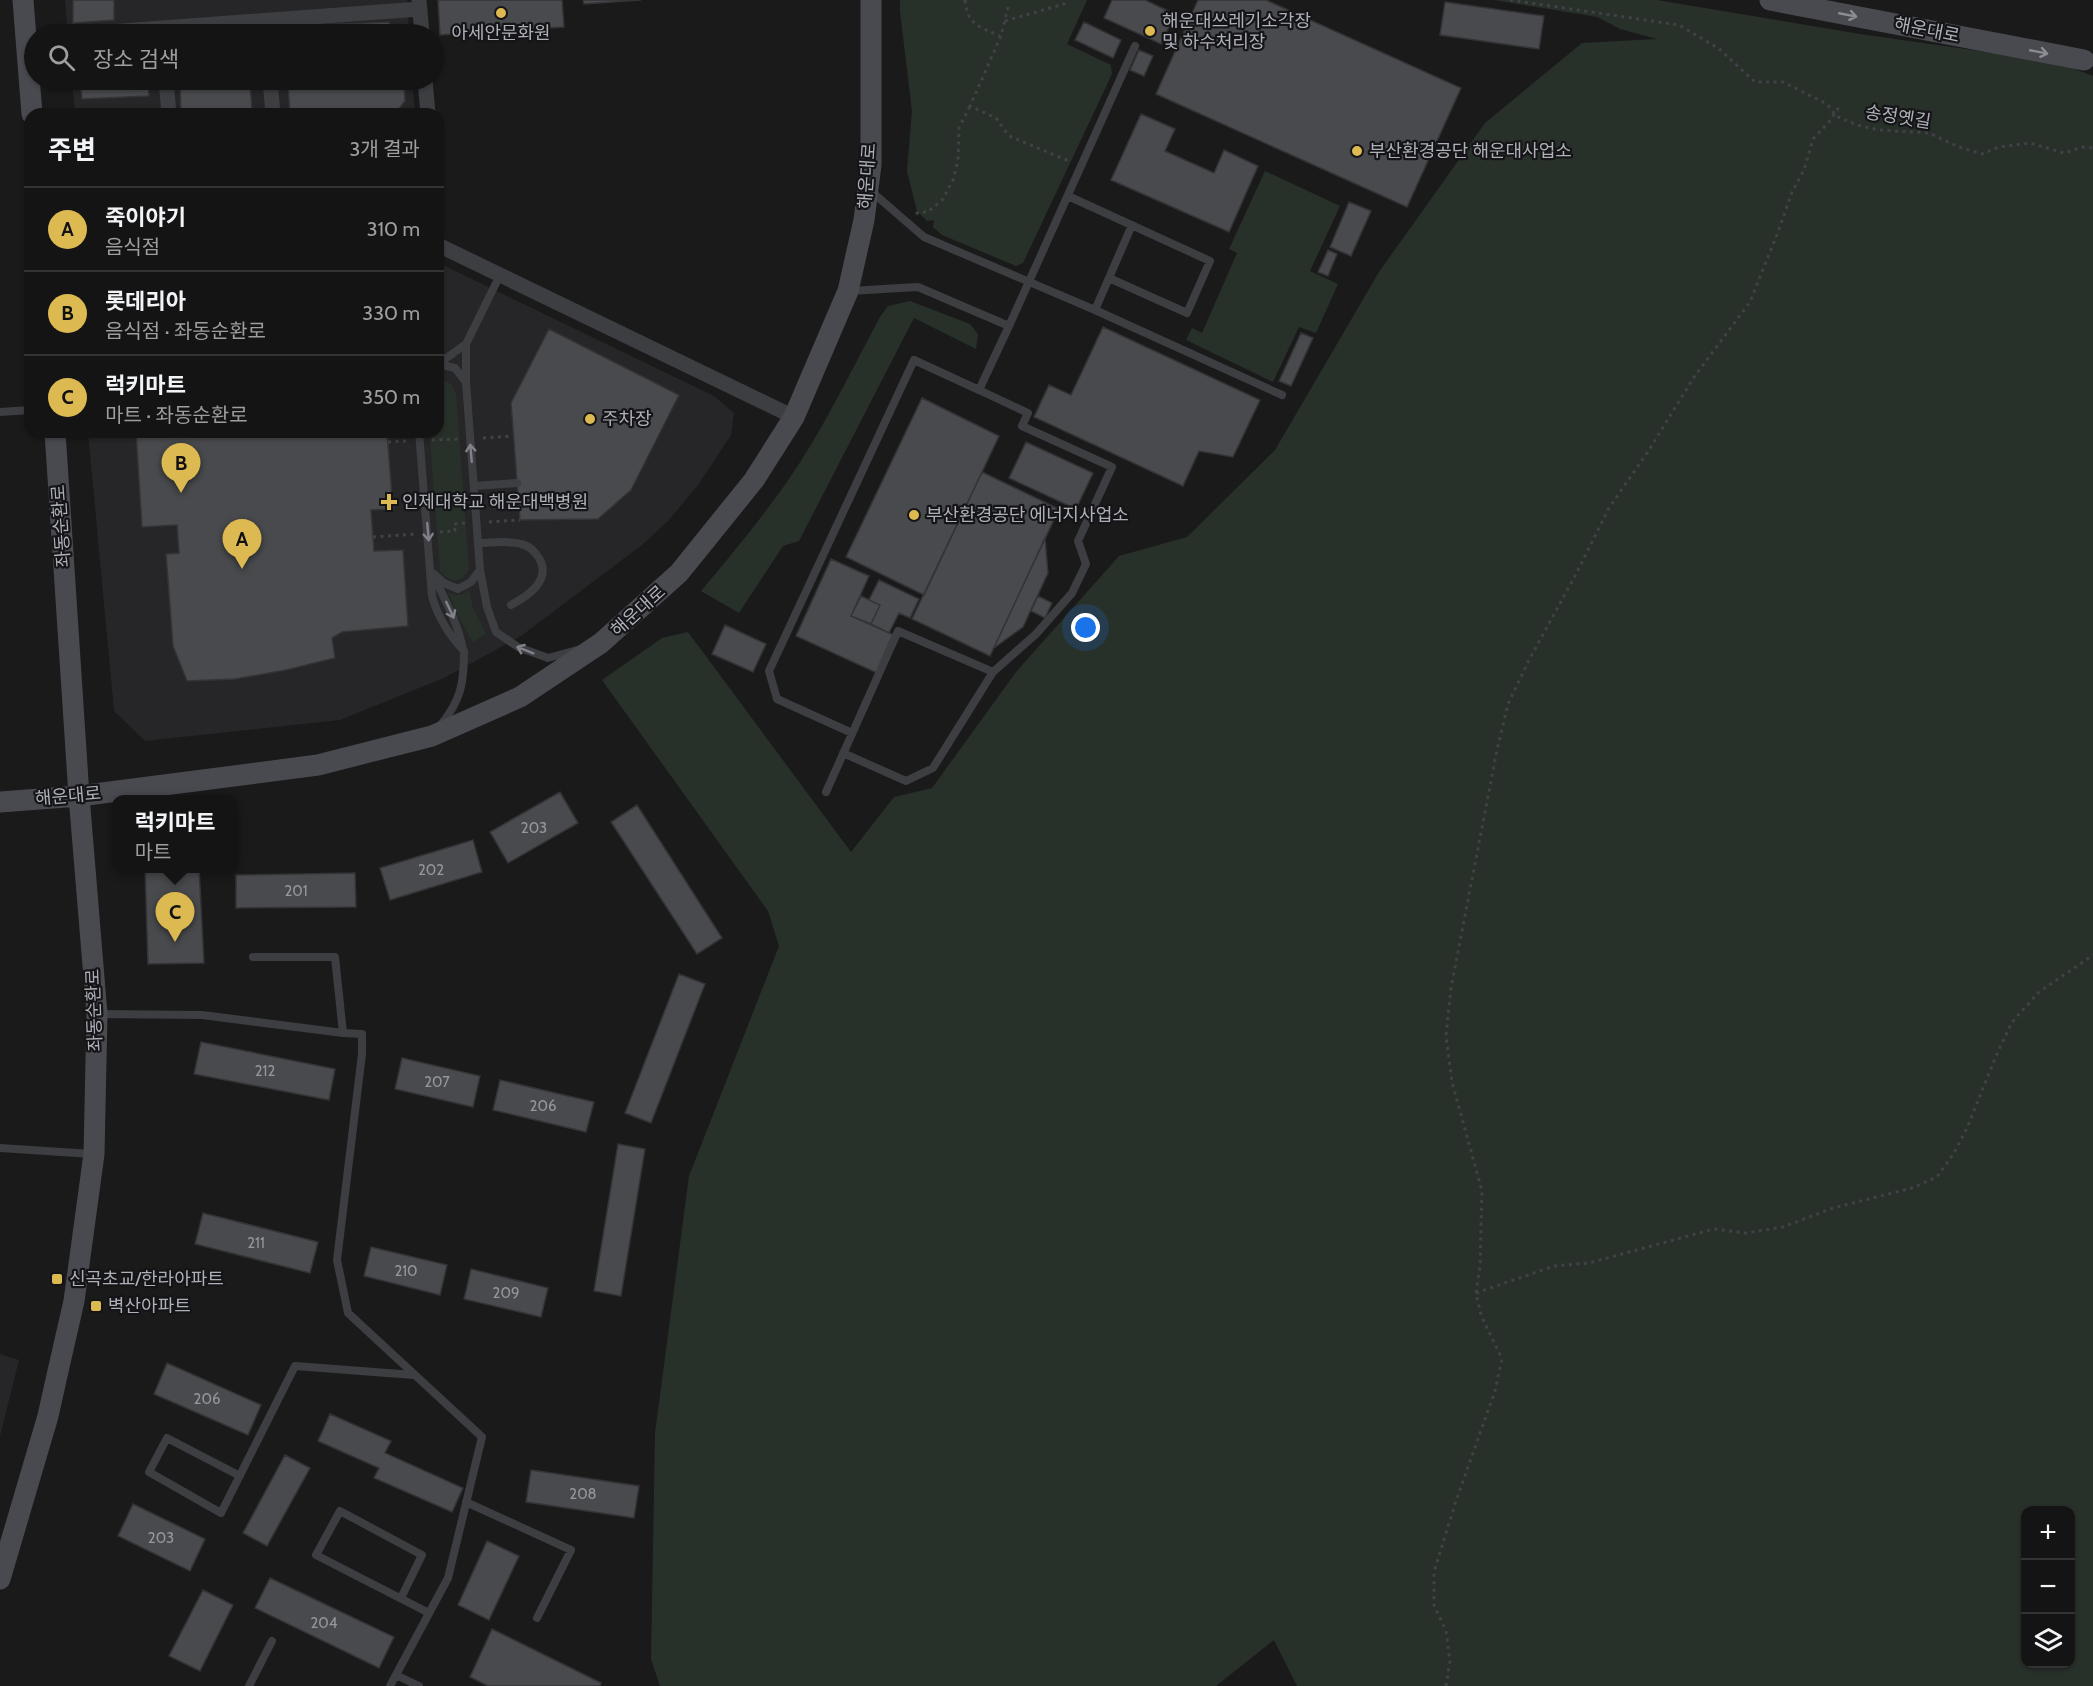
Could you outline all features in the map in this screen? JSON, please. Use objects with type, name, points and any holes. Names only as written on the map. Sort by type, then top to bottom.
[{"type":"main road","points":[[23,0],[28,24]]},
{"type":"main road","name":"해운대로","points":[[1770,0],[2084,60]]},
{"type":"main road","name":"해운대로","points":[[0,802],[79,796],[318,765],[432,736],[520,698],[601,644],[679,573],[754,480],[794,417],[848,291],[864,220],[871,165],[871,1]]},
{"type":"main road","points":[[32,90],[32,108]]},
{"type":"main road","name":"좌동순환로","points":[[0,1579],[45,1426],[74,1301],[94,1154],[97,1014],[79,796],[55,438]]},
{"type":"street","points":[[292,24],[419,4],[421,24]]},
{"type":"street","points":[[167,90],[169,108]]},
{"type":"street","points":[[271,90],[272,108]]},
{"type":"street","points":[[426,90],[427,108]]},
{"type":"street","points":[[444,248],[794,417]]},
{"type":"lane","points":[[979,390],[1135,46]]},
{"type":"lane","points":[[868,189],[924,237],[1095,310],[1282,395]]},
{"type":"lane","points":[[1068,196],[1210,261],[1187,312],[1109,278]]},
{"type":"lane","points":[[1095,310],[1132,225]]},
{"type":"lane","points":[[500,275],[466,344],[466,382],[476,523],[480,570],[487,607],[496,632],[518,647],[548,658],[601,644]]},
{"type":"lane","points":[[848,291],[918,287],[1008,326]]},
{"type":"lane","points":[[444,360],[466,344]]},
{"type":"lane","points":[[843,753],[906,781],[933,768],[993,672],[1036,634],[1072,593],[1086,564],[1078,541],[1112,467],[1022,426],[1028,413],[914,360],[769,671],[777,699],[852,733]]},
{"type":"lane","points":[[444,365],[455,368],[466,382]]},
{"type":"lane","points":[[0,412],[24,410]]},
{"type":"lane","points":[[420,438],[432,596],[438,616],[449,635],[464,651]]},
{"type":"lane","points":[[474,486],[517,483]]},
{"type":"lane","points":[[478,543],[523,544],[534,550],[542,564],[542,578],[536,588],[511,606]]},
{"type":"lane","points":[[431,571],[444,583],[458,589],[471,582],[480,570]]},
{"type":"lane","points":[[431,571],[460,633],[464,651],[464,678],[452,710],[432,736]]},
{"type":"lane","points":[[826,792],[898,631],[993,672]]},
{"type":"lane","points":[[253,957],[335,957],[343,1033]]},
{"type":"lane","points":[[97,1014],[202,1015],[362,1034],[362,1054],[337,1260],[348,1313],[482,1437],[448,1578],[390,1686]]},
{"type":"lane","points":[[0,1148],[94,1154]]},
{"type":"lane","points":[[240,1476],[167,1438],[149,1472],[221,1513],[240,1476],[295,1365],[414,1375]]},
{"type":"lane","points":[[466,1502],[570,1550],[537,1617]]},
{"type":"lane","points":[[401,1598],[422,1555],[340,1511],[316,1555],[429,1613]]},
{"type":"lane","points":[[249,1686],[272,1641]]},
{"type":"lane","points":[[396,1675],[419,1686]]},
{"type":"path","points":[[965,0],[966,10],[973,24],[1001,36]]},
{"type":"path","points":[[1005,21],[1064,4],[1065,0]]},
{"type":"path","name":"송정옛길","points":[[1510,0],[1679,26],[1718,48],[1755,82],[1783,82],[1827,105],[1834,114],[1857,125],[1879,130],[1929,133],[1959,147],[1982,154],[2000,147],[2030,143],[2064,153],[2083,147],[2093,148]]},
{"type":"path","points":[[906,222],[920,212],[928,212],[943,199],[953,180],[958,160],[960,128],[1001,36],[1008,7]]},
{"type":"path","points":[[970,106],[996,118],[1009,136],[1082,166]]},
{"type":"path","points":[[1446,1686],[1450,1661],[1446,1631],[1434,1605],[1434,1572],[1456,1501],[1495,1391],[1502,1359],[1481,1315],[1476,1293],[1480,1266],[1482,1191],[1452,1082],[1446,1036],[1451,988],[1508,704],[1609,508],[1649,450],[1694,376],[1750,302],[1792,192],[1804,170],[1813,139],[1839,107]]},
{"type":"path","points":[[444,437],[513,436]]},
{"type":"path","points":[[388,442],[409,438]]},
{"type":"path","points":[[373,537],[454,531],[454,524],[520,520]]},
{"type":"path","points":[[1476,1293],[1554,1266],[1589,1263],[1714,1229],[1746,1233],[1783,1227],[1833,1208],[1912,1188],[1937,1177],[1954,1153],[1967,1128],[2012,1022],[2039,992],[2093,955]]},
{"type":"shaded area","points":[[65,0],[407,0],[408,24],[67,24]]},
{"type":"shaded area","points":[[900,0],[1087,0],[1067,44],[1111,65],[1112,74],[1023,263],[1016,266],[942,235],[933,227],[934,220],[927,221],[917,211],[907,171],[912,111]]},
{"type":"shaded area","points":[[1494,0],[1657,0],[1860,34],[2057,62],[2093,76],[2093,1686],[1297,1686],[1274,1640],[1216,1686],[660,1686],[651,1659],[655,1433],[689,1176],[779,946],[768,911],[602,680],[662,638],[688,632],[851,852],[894,797],[932,788],[1016,672],[1119,556],[1187,537],[1275,450],[1379,272],[1485,123],[1582,43],[1657,39],[1620,29],[1597,17]]},
{"type":"shaded area","points":[[73,90],[413,90],[414,108],[74,108]]},
{"type":"shaded area","points":[[1265,171],[1340,206],[1310,271],[1338,284],[1316,333],[1299,327],[1273,382],[1186,340],[1192,328],[1202,333],[1237,253],[1229,249]]},
{"type":"shaded area","name":"인제대학교 해운대백병원","points":[[444,266],[714,396],[734,413],[731,435],[698,485],[669,520],[642,545],[521,636],[444,678],[340,720],[145,741],[114,711],[89,438],[444,438]]},
{"type":"shaded area","points":[[910,301],[970,324],[978,334],[976,349],[914,318],[799,541],[783,546],[739,613],[701,591],[787,482],[836,401],[880,317],[888,306]]},
{"type":"shaded area","points":[[444,380],[451,384],[456,393],[469,569],[459,580],[452,580],[440,571],[429,438],[444,438]]},
{"type":"shaded area","points":[[469,590],[473,608],[486,634],[473,642],[448,592],[459,595]]},
{"type":"shaded area","points":[[0,1354],[19,1360],[0,1436]]},
{"type":"building","points":[[73,0],[114,0],[114,20],[73,23]]},
{"type":"building","name":"아세안문화원","points":[[438,0],[562,0],[564,27],[444,35],[444,24],[439,24]]},
{"type":"building","points":[[583,0],[641,0],[584,4]]},
{"type":"building","name":"해운대쓰레기소각장 및 하수처리장","points":[[1112,0],[1145,0],[1175,14],[1161,44],[1104,18]]},
{"type":"building","name":"부산환경공단 해운대사업소","points":[[1198,0],[1266,0],[1461,88],[1407,207],[1156,94]]},
{"type":"building","points":[[1445,2],[1544,16],[1539,49],[1440,35]]},
{"type":"building","points":[[388,22],[390,24],[342,24]]},
{"type":"building","points":[[1084,22],[1121,40],[1113,58],[1075,40]]},
{"type":"building","points":[[1139,50],[1153,56],[1144,76],[1130,70]]},
{"type":"building","points":[[81,90],[149,90],[149,96],[82,99]]},
{"type":"building","points":[[180,90],[251,90],[252,108],[181,108]]},
{"type":"building","points":[[288,90],[404,90],[405,101],[400,108],[290,108]]},
{"type":"building","points":[[1141,114],[1175,129],[1165,151],[1214,173],[1224,150],[1258,166],[1229,232],[1111,180]]},
{"type":"building","points":[[1349,202],[1371,211],[1351,256],[1330,247]]},
{"type":"building","points":[[1328,250],[1337,254],[1328,276],[1318,272]]},
{"type":"building","points":[[1103,327],[1260,400],[1233,457],[1199,451],[1183,486],[1034,417],[1049,385],[1071,395]]},
{"type":"building","name":"주차장","points":[[549,329],[679,395],[631,490],[598,519],[520,520],[511,403]]},
{"type":"building","points":[[1301,333],[1313,338],[1291,386],[1279,381]]},
{"type":"building","name":"부산환경공단 에너지사업소","points":[[922,398],[999,436],[924,595],[846,557]]},
{"type":"building","points":[[136,438],[387,438],[393,509],[371,510],[374,551],[403,550],[408,626],[342,632],[332,638],[335,658],[235,679],[187,681],[173,646],[166,554],[179,553],[177,525],[142,527]]},
{"type":"building","points":[[1026,442],[1093,473],[1076,509],[1009,478]]},
{"type":"building","points":[[982,472],[1059,509],[990,656],[912,619]]},
{"type":"building","points":[[1045,538],[1048,573],[1023,627],[994,648]]},
{"type":"building","points":[[831,559],[869,576],[851,616],[894,635],[877,673],[796,636]]},
{"type":"building","points":[[879,580],[919,599],[910,618],[899,613],[889,633],[871,624],[880,605],[869,600]]},
{"type":"building","points":[[861,596],[880,605],[871,624],[851,616]]},
{"type":"building","points":[[1038,596],[1052,603],[1045,618],[1031,611]]},
{"type":"building","points":[[725,625],[766,644],[753,672],[712,654]]},
{"type":"building","points":[[560,792],[578,823],[508,863],[490,832]]},
{"type":"building","points":[[637,805],[722,938],[697,954],[611,822]]},
{"type":"building","points":[[473,840],[482,872],[390,900],[380,868]]},
{"type":"building","points":[[145,873],[199,873],[204,963],[148,964]]},
{"type":"building","points":[[355,873],[356,907],[236,908],[236,875]]},
{"type":"building","points":[[679,974],[705,984],[651,1123],[625,1113]]},
{"type":"building","points":[[201,1042],[335,1069],[329,1100],[194,1074]]},
{"type":"building","points":[[402,1058],[480,1076],[473,1107],[395,1089]]},
{"type":"building","points":[[500,1080],[594,1102],[586,1132],[493,1110]]},
{"type":"building","points":[[618,1144],[645,1149],[621,1296],[594,1291]]},
{"type":"building","points":[[203,1213],[318,1242],[310,1273],[195,1244]]},
{"type":"building","points":[[371,1247],[447,1265],[440,1295],[364,1276]]},
{"type":"building","points":[[471,1269],[548,1288],[541,1317],[464,1299]]},
{"type":"building","points":[[167,1363],[261,1405],[248,1435],[154,1394]]},
{"type":"building","points":[[330,1414],[391,1441],[385,1453],[463,1488],[452,1512],[374,1478],[379,1468],[318,1441]]},
{"type":"building","points":[[285,1455],[310,1468],[267,1546],[243,1533]]},
{"type":"building","points":[[531,1470],[639,1486],[634,1518],[526,1502]]},
{"type":"building","points":[[133,1504],[205,1539],[190,1571],[118,1536]]},
{"type":"building","points":[[487,1541],[519,1556],[489,1620],[458,1605]]},
{"type":"building","points":[[270,1578],[394,1637],[379,1668],[255,1608]]},
{"type":"building","points":[[203,1590],[233,1605],[200,1671],[169,1656]]},
{"type":"building","points":[[492,1629],[601,1683],[600,1686],[488,1686],[470,1677]]},
{"type":"place","name":"아세안문화원","points":[[501,13]]},
{"type":"place","name":"해운대쓰레기소각장 및 하수처리장","points":[[1150,31]]},
{"type":"place","name":"부산환경공단 해운대사업소","points":[[1357,151]]},
{"type":"place","name":"주차장","points":[[590,419]]},
{"type":"place","name":"롯데리아","points":[[181,493]]},
{"type":"place","name":"인제대학교 해운대백병원","points":[[389,502]]},
{"type":"place","name":"부산환경공단 에너지사업소","points":[[914,515]]},
{"type":"place","name":"죽이야기","points":[[242,569]]},
{"type":"place","name":"럭키마트","points":[[175,942]]},
{"type":"place","name":"신곡초교/한라아파트","points":[[57,1279]]},
{"type":"place","name":"벽산아파트","points":[[96,1306]]}]
